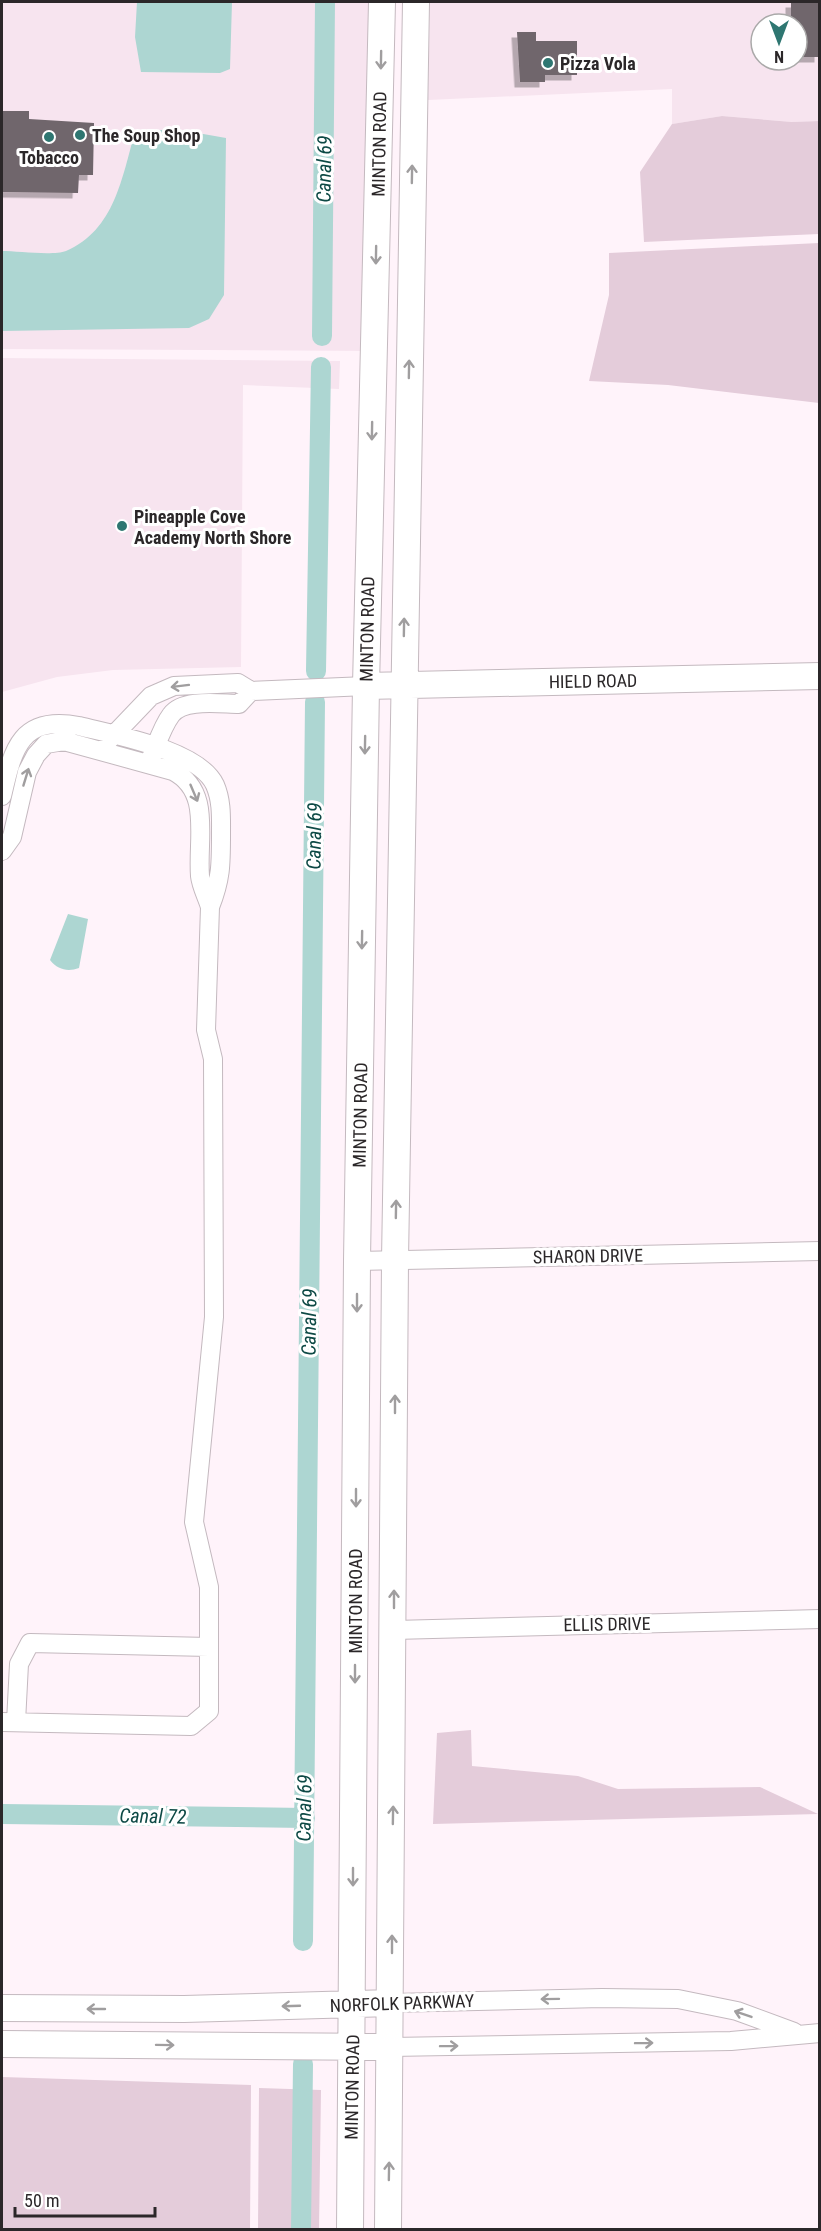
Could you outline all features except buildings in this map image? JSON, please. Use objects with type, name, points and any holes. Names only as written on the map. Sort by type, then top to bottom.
[{"type":"main road","name":"MINTON ROAD","points":[[350,2229],[357,1261],[366,687],[382,2]]},
{"type":"main road","name":"MINTON ROAD","points":[[388,2229],[395,1260],[416,2]]},
{"type":"main road","points":[[374,351],[394,391],[393,445],[407,486]]},
{"type":"main road","name":"HIELD ROAD","points":[[366,687],[819,676]]},
{"type":"main road","name":"NORFOLK PARKWAY","points":[[2,2008],[184,2009],[391,2003]]},
{"type":"main road","name":"NORFOLK PARKWAY","points":[[2,2044],[390,2047]]},
{"type":"street","points":[[99,751],[151,696],[174,686],[238,683],[251,691],[366,687]]},
{"type":"street","points":[[152,757],[172,714],[181,708],[198,704],[239,704],[251,691]]},
{"type":"street","points":[[2,796],[12,753],[26,735],[42,726],[61,723],[114,735],[184,777],[196,790],[199,807],[201,879],[210,907]]},
{"type":"street","points":[[2,851],[12,837],[9,813],[36,755],[46,744],[64,741],[99,751],[185,758],[202,768],[214,784],[221,806],[220,879],[210,907],[206,1030],[213,1059],[214,1317],[194,1522],[209,1587],[209,1647],[209,1711],[191,1726],[9,1722],[19,1664],[30,1643],[209,1647]]},
{"type":"street","points":[[200,860],[221,860]]},
{"type":"street","name":"SHARON DRIVE","points":[[357,1261],[819,1251]]},
{"type":"street","name":"ELLIS DRIVE","points":[[394,1629],[819,1619]]},
{"type":"street","name":"NORFOLK PARKWAY","points":[[391,2003],[602,1998],[678,1999],[737,2011],[798,2034]]},
{"type":"street","name":"NORFOLK PARKWAY","points":[[390,2047],[731,2041],[819,2033]]},
{"type":"shaded area","points":[[2,2],[382,2],[374,351],[2,349]]},
{"type":"shaded area","points":[[137,2],[232,2],[230,69],[220,73],[141,72],[135,37]]},
{"type":"shaded area","points":[[430,2],[819,2],[819,121],[792,122],[722,116],[672,124],[672,89],[428,100]]},
{"type":"shaded area","points":[[722,116],[792,122],[819,121],[819,234],[644,242],[640,172],[672,124]]},
{"type":"shaded area","points":[[175,129],[226,138],[224,295],[209,319],[189,328],[2,331],[2,251],[60,252],[82,242],[96,230],[114,201],[135,132]]},
{"type":"shaded area","points":[[819,243],[819,403],[668,385],[589,381],[609,295],[609,253]]},
{"type":"shaded area","name":"Pineapple Cove Academy North Shore","points":[[2,358],[340,361],[339,389],[243,385],[241,667],[113,670],[57,677],[2,692]]},
{"type":"shaded area","points":[[68,914],[88,919],[79,968],[71,970],[60,968],[50,960]]},
{"type":"shaded area","points":[[471,1730],[472,1766],[578,1776],[618,1789],[760,1787],[818,1814],[433,1824],[437,1733]]},
{"type":"shaded area","points":[[2,2077],[251,2085],[250,2229],[2,2229]]},
{"type":"shaded area","points":[[259,2088],[321,2090],[319,2229],[258,2229]]},
{"type":"waterway","name":"Canal 69","points":[[322,336],[325,2]]},
{"type":"waterway","name":"Canal 69","points":[[316,671],[321,367]]},
{"type":"waterway","name":"Canal 69","points":[[303,1941],[315,702]]},
{"type":"waterway","name":"Canal 72","points":[[2,1814],[305,1818]]},
{"type":"waterway","name":"Canal 69","points":[[301,2230],[303,2064]]},
{"type":"place","name":"Pizza Vola","points":[[548,63]]},
{"type":"place","name":"The Soup Shop","points":[[80,135]]},
{"type":"place","name":"Tobacco","points":[[49,137]]},
{"type":"place","name":"Pineapple Cove Academy North Shore","points":[[122,526]]}]
